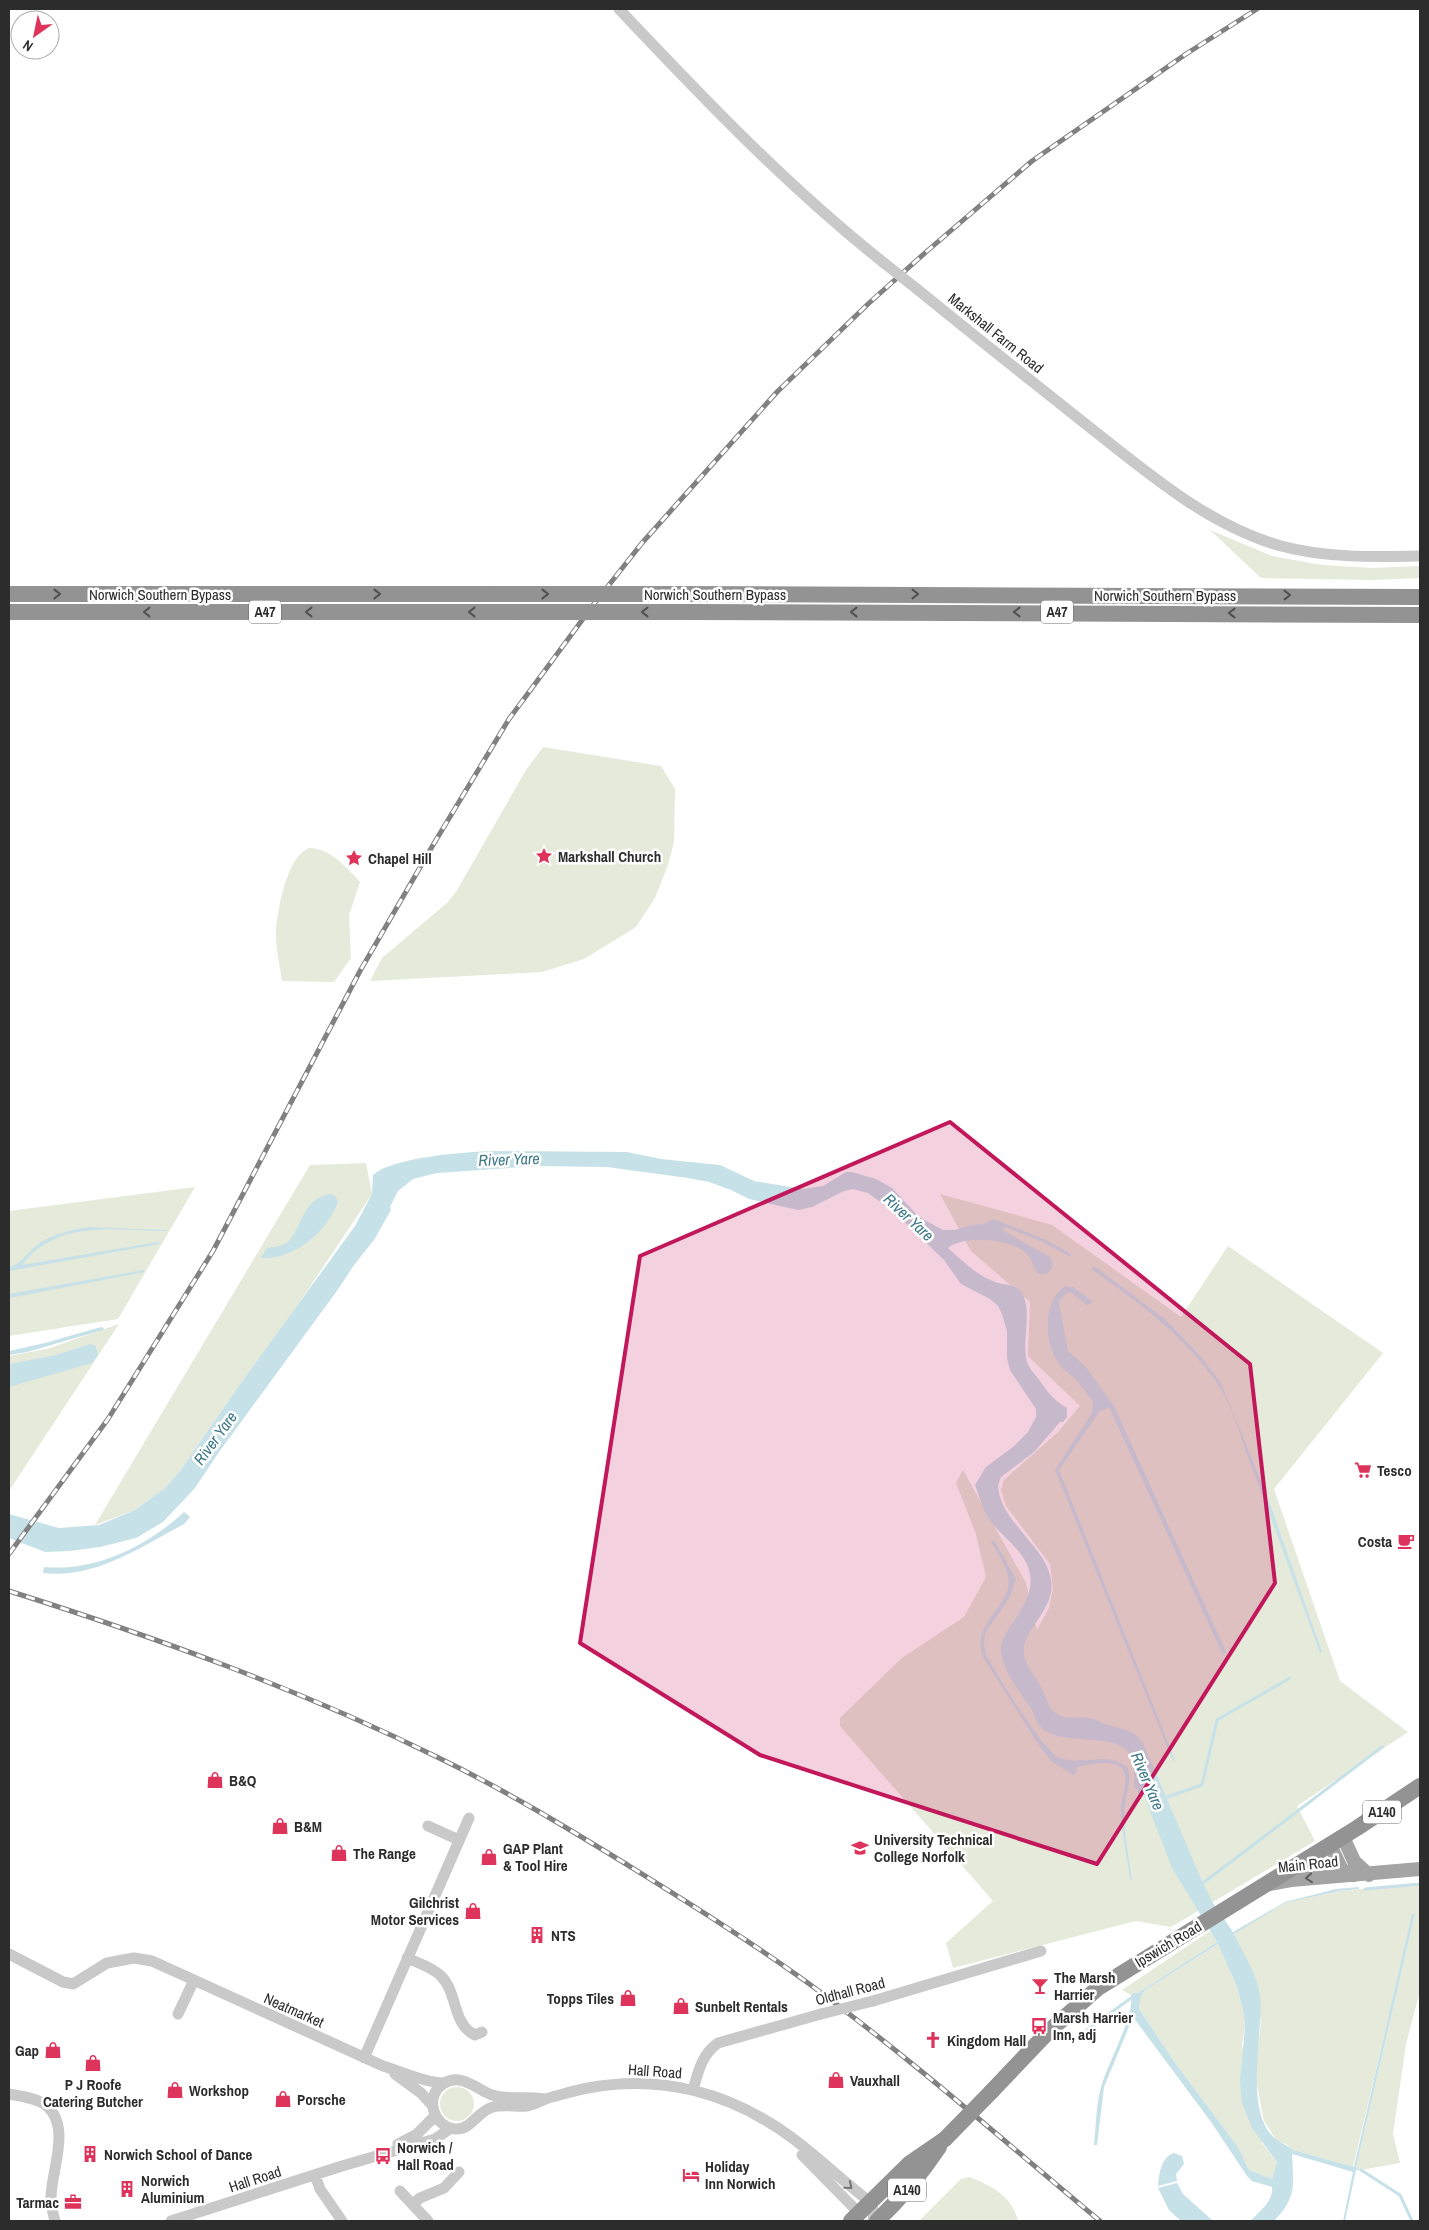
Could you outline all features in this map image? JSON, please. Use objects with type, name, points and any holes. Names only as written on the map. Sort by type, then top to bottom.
[{"type":"highway","name":"Norwich Southern Bypass","points":[[9,594],[1420,595]]},
{"type":"highway","name":"Norwich Southern Bypass","points":[[9,612],[1263,613],[1420,615]]},
{"type":"highway","name":"A47","points":[[1263,613],[1420,621]]},
{"type":"highway","name":"Ipswich Road","points":[[867,2215],[933,2156],[945,2139],[1082,2000],[1114,1976],[1336,1841],[1420,1786]]},
{"type":"highway","name":"Ipswich Road","points":[[867,2215],[910,2163],[945,2139]]},
{"type":"main road","name":"Main Road","points":[[1336,1841],[1354,1861],[1362,1875]]},
{"type":"main road","name":"Main Road","points":[[1264,1885],[1291,1880],[1420,1869]]},
{"type":"street","name":"Markshall Farm Road","points":[[619,9],[775,167],[844,232],[1111,444],[1181,496],[1224,523],[1262,540],[1303,551],[1357,556],[1420,556]]},
{"type":"street","points":[[364,2058],[469,1818]]},
{"type":"street","points":[[428,1826],[459,1840]]},
{"type":"street","name":"Oldhall Road","points":[[693,2090],[698,2071],[706,2055],[718,2043],[873,2001],[1041,1951]]},
{"type":"street","name":"Neatmarket","points":[[9,1954],[54,1978],[73,1984],[107,1962],[134,1958],[152,1961],[383,2066],[427,2082],[444,2083]]},
{"type":"street","points":[[407,1958],[428,1967],[441,1976],[450,1990],[460,2020],[466,2031],[475,2035],[482,2032]]},
{"type":"street","points":[[178,2014],[194,1980]]},
{"type":"street","name":"Neatmarket","points":[[383,2066],[421,2093],[434,2111]]},
{"type":"street","name":"Hall Road","points":[[376,2155],[417,2134],[434,2111],[433,2097],[444,2083],[459,2080],[492,2095],[544,2099]]},
{"type":"street","name":"Hall Road","points":[[171,2221],[376,2155],[435,2139],[451,2128],[460,2129],[468,2126],[479,2115],[492,2107],[529,2106],[544,2099],[587,2088],[642,2083],[693,2090],[718,2097],[758,2117],[867,2215]]},
{"type":"street","points":[[475,2086],[482,2102],[479,2115]]},
{"type":"street","points":[[9,2094],[45,2104],[58,2122],[51,2198],[56,2221]]},
{"type":"street","points":[[434,2111],[451,2128]]},
{"type":"street","points":[[413,2204],[420,2198],[444,2188],[459,2172]]},
{"type":"street","points":[[315,2175],[320,2189],[342,2221]]},
{"type":"street","points":[[400,2190],[428,2221]]},
{"type":"highlighted area","points":[[950,1122],[1250,1364],[1275,1583],[1097,1864],[760,1755],[580,1643],[640,1256]]},
{"type":"green space","points":[[1210,530],[1272,556],[1322,565],[1373,568],[1420,566],[1420,578],[1373,580],[1261,578]]},
{"type":"green space","points":[[543,747],[661,766],[675,789],[674,842],[668,865],[655,898],[636,927],[584,959],[542,972],[370,981],[382,958],[447,903],[456,892],[526,770]]},
{"type":"green space","points":[[309,848],[324,851],[331,855],[344,865],[360,882],[349,915],[351,958],[334,982],[282,981],[277,952],[278,914],[289,873],[301,853]]},
{"type":"green space","points":[[366,1163],[372,1194],[293,1312],[180,1471],[165,1488],[135,1510],[95,1525],[310,1165]]},
{"type":"green space","points":[[195,1187],[118,1319],[9,1336],[9,1211]]},
{"type":"green space","points":[[940,1194],[1052,1225],[1181,1317],[1228,1246],[1383,1353],[1274,1489],[1340,1681],[1408,1732],[1297,1806],[1315,1841],[1171,1927],[1136,1921],[953,1968],[946,1943],[993,1901],[840,1726],[840,1718],[902,1658],[964,1617],[986,1577],[976,1534],[956,1483],[963,1470],[1026,1583],[1037,1630],[1049,1608],[1053,1588],[1050,1564],[1006,1506],[1001,1490],[1004,1480],[1058,1432],[1080,1406],[1028,1356],[1030,1302],[971,1251]]},
{"type":"green space","points":[[119,1324],[9,1491],[9,1356],[47,1349]]},
{"type":"green space","points":[[1420,1884],[1420,1991],[1406,2044],[1393,2134],[1400,2163],[1361,2170],[1356,2168],[1415,1914],[1413,1914],[1353,2167],[1293,2150],[1286,2144],[1277,2141],[1264,2121],[1255,2075],[1261,2021],[1234,1933],[1285,1903],[1339,1891]]},
{"type":"green space","points":[[1210,1931],[1217,1942],[1138,1993],[1131,1995],[1122,1990]]},
{"type":"green space","points":[[1218,1944],[1237,1987],[1243,2010],[1245,2027],[1242,2045],[1262,2143],[1277,2162],[1272,2179],[1249,2170],[1238,2147],[1176,2064],[1139,2009],[1141,1996],[1145,1990]]},
{"type":"green space","points":[[457,2087],[469,2092],[474,2104],[469,2116],[457,2121],[445,2116],[440,2104],[445,2092]]},
{"type":"green space","points":[[969,2177],[1000,2193],[1011,2205],[1018,2221],[919,2221],[961,2179]]},
{"type":"water","name":"River Yare","points":[[492,1151],[627,1152],[661,1159],[720,1165],[754,1181],[803,1189],[823,1186],[846,1172],[852,1172],[876,1179],[892,1188],[919,1217],[943,1230],[955,1230],[983,1224],[994,1219],[1046,1240],[1071,1254],[1071,1257],[1039,1240],[1005,1227],[1003,1228],[1004,1231],[1050,1257],[1052,1261],[1051,1270],[1046,1274],[1039,1274],[1027,1254],[1011,1245],[1000,1242],[988,1240],[965,1241],[948,1248],[982,1276],[995,1282],[1014,1286],[1020,1290],[1027,1309],[1025,1345],[1028,1365],[1049,1393],[1067,1408],[1067,1417],[1063,1422],[1060,1422],[1034,1452],[1001,1477],[998,1485],[1000,1498],[1006,1510],[1040,1555],[1051,1579],[1049,1600],[1027,1637],[1024,1646],[1025,1659],[1042,1688],[1049,1706],[1058,1715],[1067,1718],[1085,1717],[1128,1731],[1140,1738],[1203,1883],[1213,1903],[1233,1932],[1285,1902],[1336,1889],[1359,1887],[1359,1889],[1339,1891],[1285,1903],[1234,1934],[1253,1972],[1259,1989],[1257,2093],[1260,2112],[1266,2128],[1277,2140],[1293,2150],[1354,2167],[1412,1914],[1415,1914],[1356,2168],[1361,2170],[1356,2170],[1345,2221],[1343,2221],[1353,2172],[1292,2154],[1293,2182],[1291,2197],[1282,2212],[1274,2221],[1250,2221],[1268,2202],[1271,2197],[1272,2187],[1252,2181],[1247,2176],[1211,2122],[1133,2017],[1104,2087],[1097,2145],[1094,2145],[1100,2091],[1129,2016],[1131,1995],[1138,1993],[1217,1942],[1172,1868],[1143,1793],[1138,1795],[1138,1790],[1134,1787],[1134,1768],[1131,1757],[1124,1748],[1114,1743],[1059,1736],[1047,1732],[1038,1724],[1032,1710],[1008,1674],[1002,1658],[1002,1642],[1028,1596],[1030,1574],[1023,1557],[986,1514],[975,1485],[986,1467],[1013,1447],[1028,1432],[1036,1417],[1036,1409],[1010,1370],[1007,1358],[1007,1331],[998,1306],[990,1299],[961,1284],[944,1260],[893,1211],[868,1193],[853,1189],[844,1191],[812,1207],[798,1210],[749,1199],[709,1182],[607,1167],[538,1166],[437,1173],[413,1179],[398,1191],[390,1207],[391,1210],[374,1240],[219,1452],[195,1488],[163,1522],[136,1538],[100,1547],[70,1551],[45,1552],[9,1538],[9,1514],[59,1528],[99,1525],[135,1510],[165,1488],[180,1471],[238,1387],[355,1226],[372,1194],[373,1175],[396,1164],[412,1160],[448,1154]],"holes":[[[1218,1944],[1237,1987],[1245,2027],[1240,2081],[1242,2103],[1252,2128],[1277,2162],[1272,2179],[1249,2170],[1238,2147],[1176,2064],[1139,2009],[1141,1996],[1145,1990]]]},
{"type":"water","points":[[332,1194],[338,1202],[326,1224],[318,1233],[297,1249],[273,1257],[261,1258],[267,1248],[289,1241],[309,1206],[315,1200]]},
{"type":"water","points":[[90,1227],[167,1230],[107,1229],[69,1234],[52,1240],[36,1250],[22,1265],[158,1242],[159,1244],[9,1271],[9,1267],[13,1266],[46,1240],[64,1232]]},
{"type":"water","points":[[1094,1266],[1166,1320],[1201,1357],[1221,1383],[1270,1504],[1322,1652],[1320,1653],[1235,1419],[1222,1391],[1204,1365],[1175,1334],[1143,1307],[1091,1269]]},
{"type":"water","points":[[144,1270],[145,1272],[9,1298],[9,1294]]},
{"type":"water","points":[[1065,1286],[1073,1287],[1092,1301],[1091,1304],[1087,1305],[1070,1292],[1065,1294],[1059,1302],[1068,1351],[1086,1367],[1114,1406],[1226,1652],[1223,1655],[1109,1407],[1099,1412],[1059,1470],[1175,1760],[1173,1761],[1055,1470],[1092,1413],[1093,1402],[1079,1383],[1058,1363],[1050,1342],[1048,1331],[1049,1311],[1058,1293]]},
{"type":"water","points":[[101,1327],[104,1328],[103,1330],[27,1352],[9,1355],[9,1351]]},
{"type":"water","points":[[90,1344],[96,1346],[98,1355],[92,1363],[9,1387],[9,1364],[56,1355]]},
{"type":"water","points":[[184,1512],[190,1517],[184,1524],[116,1560],[81,1571],[62,1574],[43,1573],[44,1567],[83,1565],[120,1554],[154,1536]]},
{"type":"water","points":[[994,1540],[1016,1579],[1010,1597],[985,1633],[986,1655],[1032,1728],[1052,1753],[1068,1760],[1111,1760],[1120,1762],[1127,1767],[1130,1780],[1125,1802],[1124,1821],[1132,1880],[1130,1880],[1122,1825],[1121,1806],[1126,1779],[1123,1769],[1114,1764],[1098,1763],[1077,1767],[1076,1774],[1073,1775],[1051,1761],[1040,1747],[983,1657],[982,1634],[1005,1597],[1008,1588],[1008,1577],[1005,1568],[991,1542]]},
{"type":"water","points":[[1174,2153],[1182,2156],[1184,2164],[1176,2174],[1177,2181],[1158,2186],[1163,2162]]},
{"type":"water","points":[[1177,2183],[1183,2194],[1213,2221],[1181,2221],[1169,2210],[1158,2188]]},
{"type":"waterway","name":"River Yare","points":[[1167,1797],[1202,1785],[1217,1720],[1290,1678]]},
{"type":"waterway","points":[[1203,1883],[1382,1747]]},
{"type":"waterway","points":[[1365,1889],[1420,1884]]},
{"type":"waterway","points":[[1083,2033],[1131,1998]]},
{"type":"waterway","points":[[1361,2170],[1400,2195],[1412,2221]]},
{"type":"railway","points":[[9,1554],[108,1419],[213,1251],[360,971],[509,719],[594,604],[642,543],[777,392],[868,304],[926,252],[1032,161],[1186,54],[1257,9]]},
{"type":"railway","points":[[9,1591],[172,1646],[279,1687],[385,1732],[486,1782],[533,1808],[695,1907],[808,1983],[919,2070],[1100,2221]]},
{"type":"place","name":"Markshall Church","points":[[544,856]]},
{"type":"place","name":"Chapel Hill","points":[[354,858]]},
{"type":"place","name":"Tesco","points":[[1363,1470]]},
{"type":"place","name":"Costa","points":[[1406,1541]]},
{"type":"place","name":"B&Q","points":[[215,1780]]},
{"type":"place","name":"B&M","points":[[280,1826]]},
{"type":"place","name":"University Technical College Norfolk","points":[[860,1848]]},
{"type":"place","name":"The Range","points":[[339,1853]]},
{"type":"place","name":"GAP Plant & Tool Hire","points":[[489,1857]]},
{"type":"place","name":"Gilchrist Motor Services","points":[[473,1911]]},
{"type":"place","name":"NTS","points":[[537,1935]]},
{"type":"place","name":"The Marsh Harrier","points":[[1040,1986]]},
{"type":"place","name":"Topps Tiles","points":[[628,1998]]},
{"type":"place","name":"Sunbelt Rentals","points":[[681,2006]]},
{"type":"place","name":"Marsh Harrier Inn, adj","points":[[1039,2026]]},
{"type":"place","name":"Kingdom Hall","points":[[933,2040]]},
{"type":"place","name":"Gap","points":[[53,2050]]},
{"type":"place","name":"P J Roofe Catering Butcher","points":[[93,2063]]},
{"type":"place","name":"Vauxhall","points":[[836,2080]]},
{"type":"place","name":"Workshop","points":[[175,2090]]},
{"type":"place","name":"Porsche","points":[[283,2099]]},
{"type":"place","name":"Norwich School of Dance","points":[[90,2154]]},
{"type":"place","name":"Norwich / Hall Road","points":[[383,2156]]},
{"type":"place","name":"Holiday Inn Norwich","points":[[691,2175]]},
{"type":"place","name":"Norwich Aluminium","points":[[127,2189]]},
{"type":"place","name":"Tarmac","points":[[73,2202]]}]
